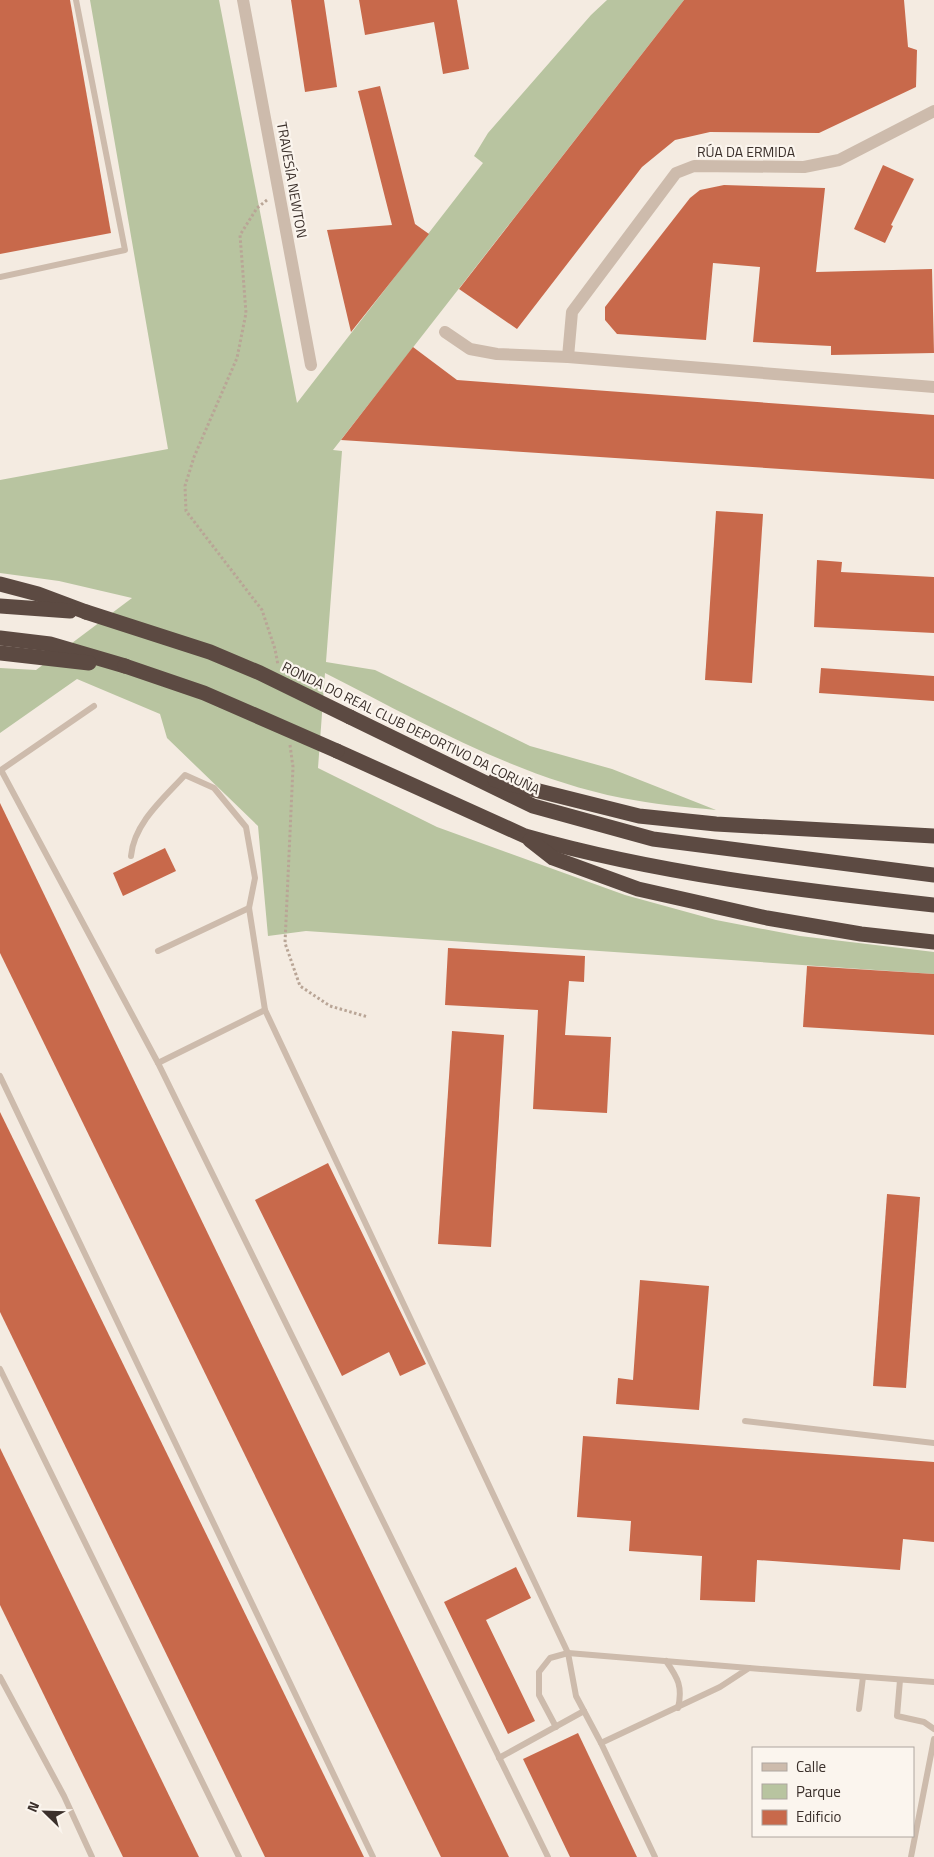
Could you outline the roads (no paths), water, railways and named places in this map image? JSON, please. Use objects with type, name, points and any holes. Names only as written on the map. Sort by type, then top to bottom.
[{"type":"highway","points":[[0,584],[38,594],[86,612]]},
{"type":"highway","name":"RONDA DO REAL CLUB DEPORTIVO DA CORUÑA","points":[[0,606],[86,612],[210,652],[260,673],[534,806],[653,839],[934,875]]},
{"type":"highway","points":[[0,638],[50,644],[125,666],[204,694],[337,751],[525,836],[634,862],[729,880],[934,905]]},
{"type":"highway","points":[[0,653],[125,666]]},
{"type":"highway","points":[[459,771],[639,816],[716,824],[934,836]]},
{"type":"highway","points":[[525,836],[553,858],[638,889],[767,918],[861,934],[934,942]]},
{"type":"street","name":"TRAVESÍA NEWTON","points":[[243,0],[310,365]]},
{"type":"street","name":"RÚA DA ERMIDA","points":[[568,358],[572,312],[676,173],[694,166],[804,167],[839,160],[934,111]]},
{"type":"street","points":[[445,332],[470,349],[497,354],[934,387]]},
{"type":"lane","points":[[0,277],[126,250],[76,0]]},
{"type":"lane","points":[[94,706],[1,770],[158,1063],[548,1857]]},
{"type":"lane","points":[[131,856],[132,844],[143,823],[185,775],[214,788],[246,827],[255,878],[249,908],[266,1010],[568,1653],[576,1696],[601,1743],[655,1857]]},
{"type":"lane","points":[[158,951],[249,908]]},
{"type":"lane","points":[[158,1063],[266,1010]]},
{"type":"lane","points":[[0,1076],[373,1857]]},
{"type":"lane","points":[[0,1369],[239,1857]]},
{"type":"lane","points":[[745,1421],[934,1443]]},
{"type":"lane","points":[[556,1727],[539,1695],[539,1672],[550,1658],[568,1653],[934,1682]]},
{"type":"lane","points":[[666,1661],[675,1674],[682,1692],[678,1708]]},
{"type":"lane","points":[[601,1743],[720,1687],[749,1668]]},
{"type":"lane","points":[[0,1677],[64,1796],[92,1857]]},
{"type":"lane","points":[[859,1709],[863,1677]]},
{"type":"lane","points":[[900,1680],[897,1716],[924,1722],[934,1730]]},
{"type":"lane","points":[[499,1758],[584,1711]]},
{"type":"lane","points":[[911,1857],[934,1739]]}]
